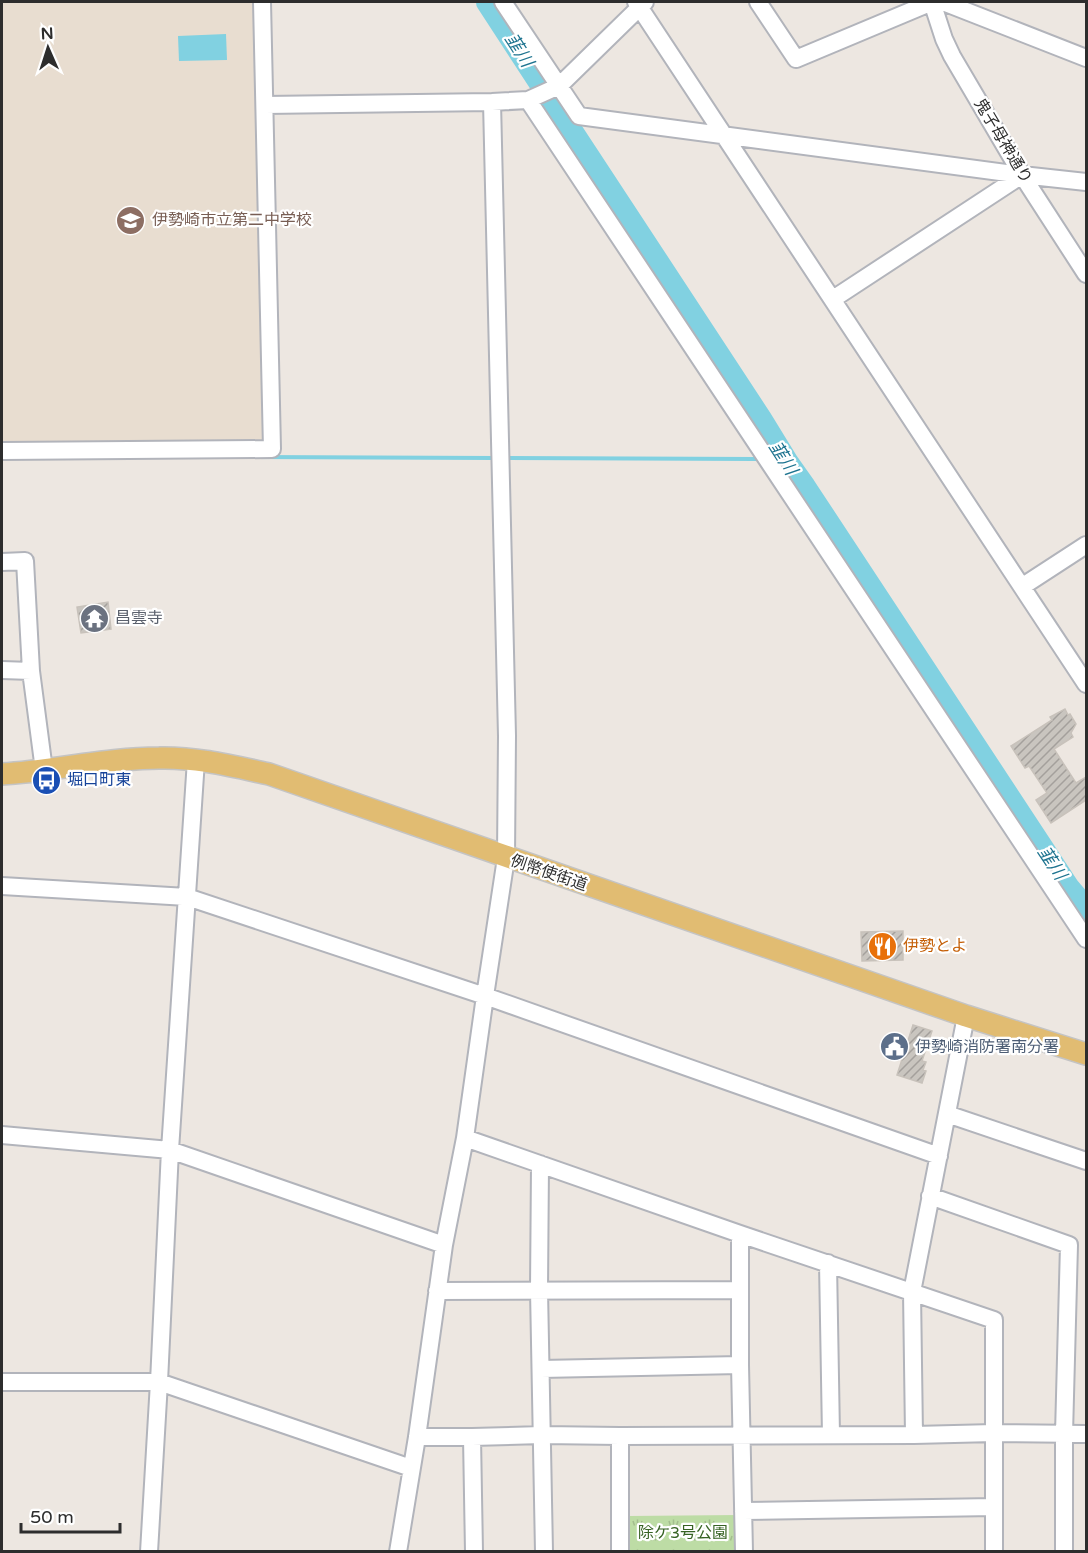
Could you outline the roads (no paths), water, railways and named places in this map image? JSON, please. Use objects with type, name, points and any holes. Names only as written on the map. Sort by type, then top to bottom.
[{"type":"main road","name":"例幣使街道","points":[[2,774],[130,759],[160,758],[196,760],[269,774],[966,1016],[1086,1054]]},
{"type":"street","points":[[2,451],[272,449],[262,2]]},
{"type":"street","points":[[503,2],[556,87],[579,116],[1086,182]]},
{"type":"street","points":[[758,2],[796,60],[932,2],[943,2],[1086,58]]},
{"type":"street","name":"鬼子母神通り","points":[[932,2],[952,56],[1022,174],[1086,274]]},
{"type":"street","points":[[265,105],[492,102],[531,99],[556,87],[640,3],[724,136],[1086,684]]},
{"type":"street","points":[[531,99],[1086,939]]},
{"type":"street","points":[[398,1551],[417,1437],[444,1245],[465,1138],[506,858],[507,736],[492,102]]},
{"type":"street","points":[[833,299],[1022,174]]},
{"type":"street","points":[[1023,586],[1086,545]]},
{"type":"street","points":[[2,562],[25,561],[31,671],[44,770]]},
{"type":"street","points":[[2,670],[31,671]]},
{"type":"street","points":[[149,1551],[170,1150],[196,760]]},
{"type":"street","points":[[2,886],[187,897],[484,996],[939,1156]]},
{"type":"street","points":[[914,1435],[912,1292],[966,1016]]},
{"type":"street","points":[[947,1114],[1086,1161]]},
{"type":"street","points":[[2,1135],[170,1150],[444,1245]]},
{"type":"street","points":[[465,1138],[994,1320],[994,1551]]},
{"type":"street","points":[[540,1164],[538,1290],[544,1551]]},
{"type":"street","points":[[930,1196],[1069,1245],[1064,1434],[1064,1551]]},
{"type":"street","points":[[740,1234],[744,1551]]},
{"type":"street","points":[[828,1263],[831,1435]]},
{"type":"street","points":[[437,1291],[740,1290]]},
{"type":"street","points":[[541,1369],[740,1365]]},
{"type":"street","points":[[2,1382],[159,1382],[411,1468]]},
{"type":"street","points":[[417,1437],[1086,1434]]},
{"type":"street","points":[[620,1436],[620,1551]]},
{"type":"street","points":[[472,1437],[474,1551]]},
{"type":"street","points":[[743,1511],[994,1507]]},
{"type":"water","points":[[226,34],[227,60],[179,61],[178,36]]},
{"type":"waterway","name":"韮川","points":[[488,2],[546,91],[555,110],[787,463],[1068,888],[1086,909]]},
{"type":"waterway","points":[[771,454],[780,451]]},
{"type":"waterway","points":[[254,457],[494,458]]},
{"type":"waterway","points":[[507,458],[756,459]]},
{"type":"place","name":"伊勢崎市立第二中学校","points":[[131,220]]},
{"type":"place","name":"昌雲寺","points":[[94,618]]},
{"type":"place","name":"堀口町東","points":[[46,780]]},
{"type":"place","name":"伊勢とよ","points":[[882,946]]},
{"type":"place","name":"伊勢崎消防署南分署","points":[[894,1047]]},
{"type":"park label","name":"除ケ3号公園","points":[[683,1533]]}]
